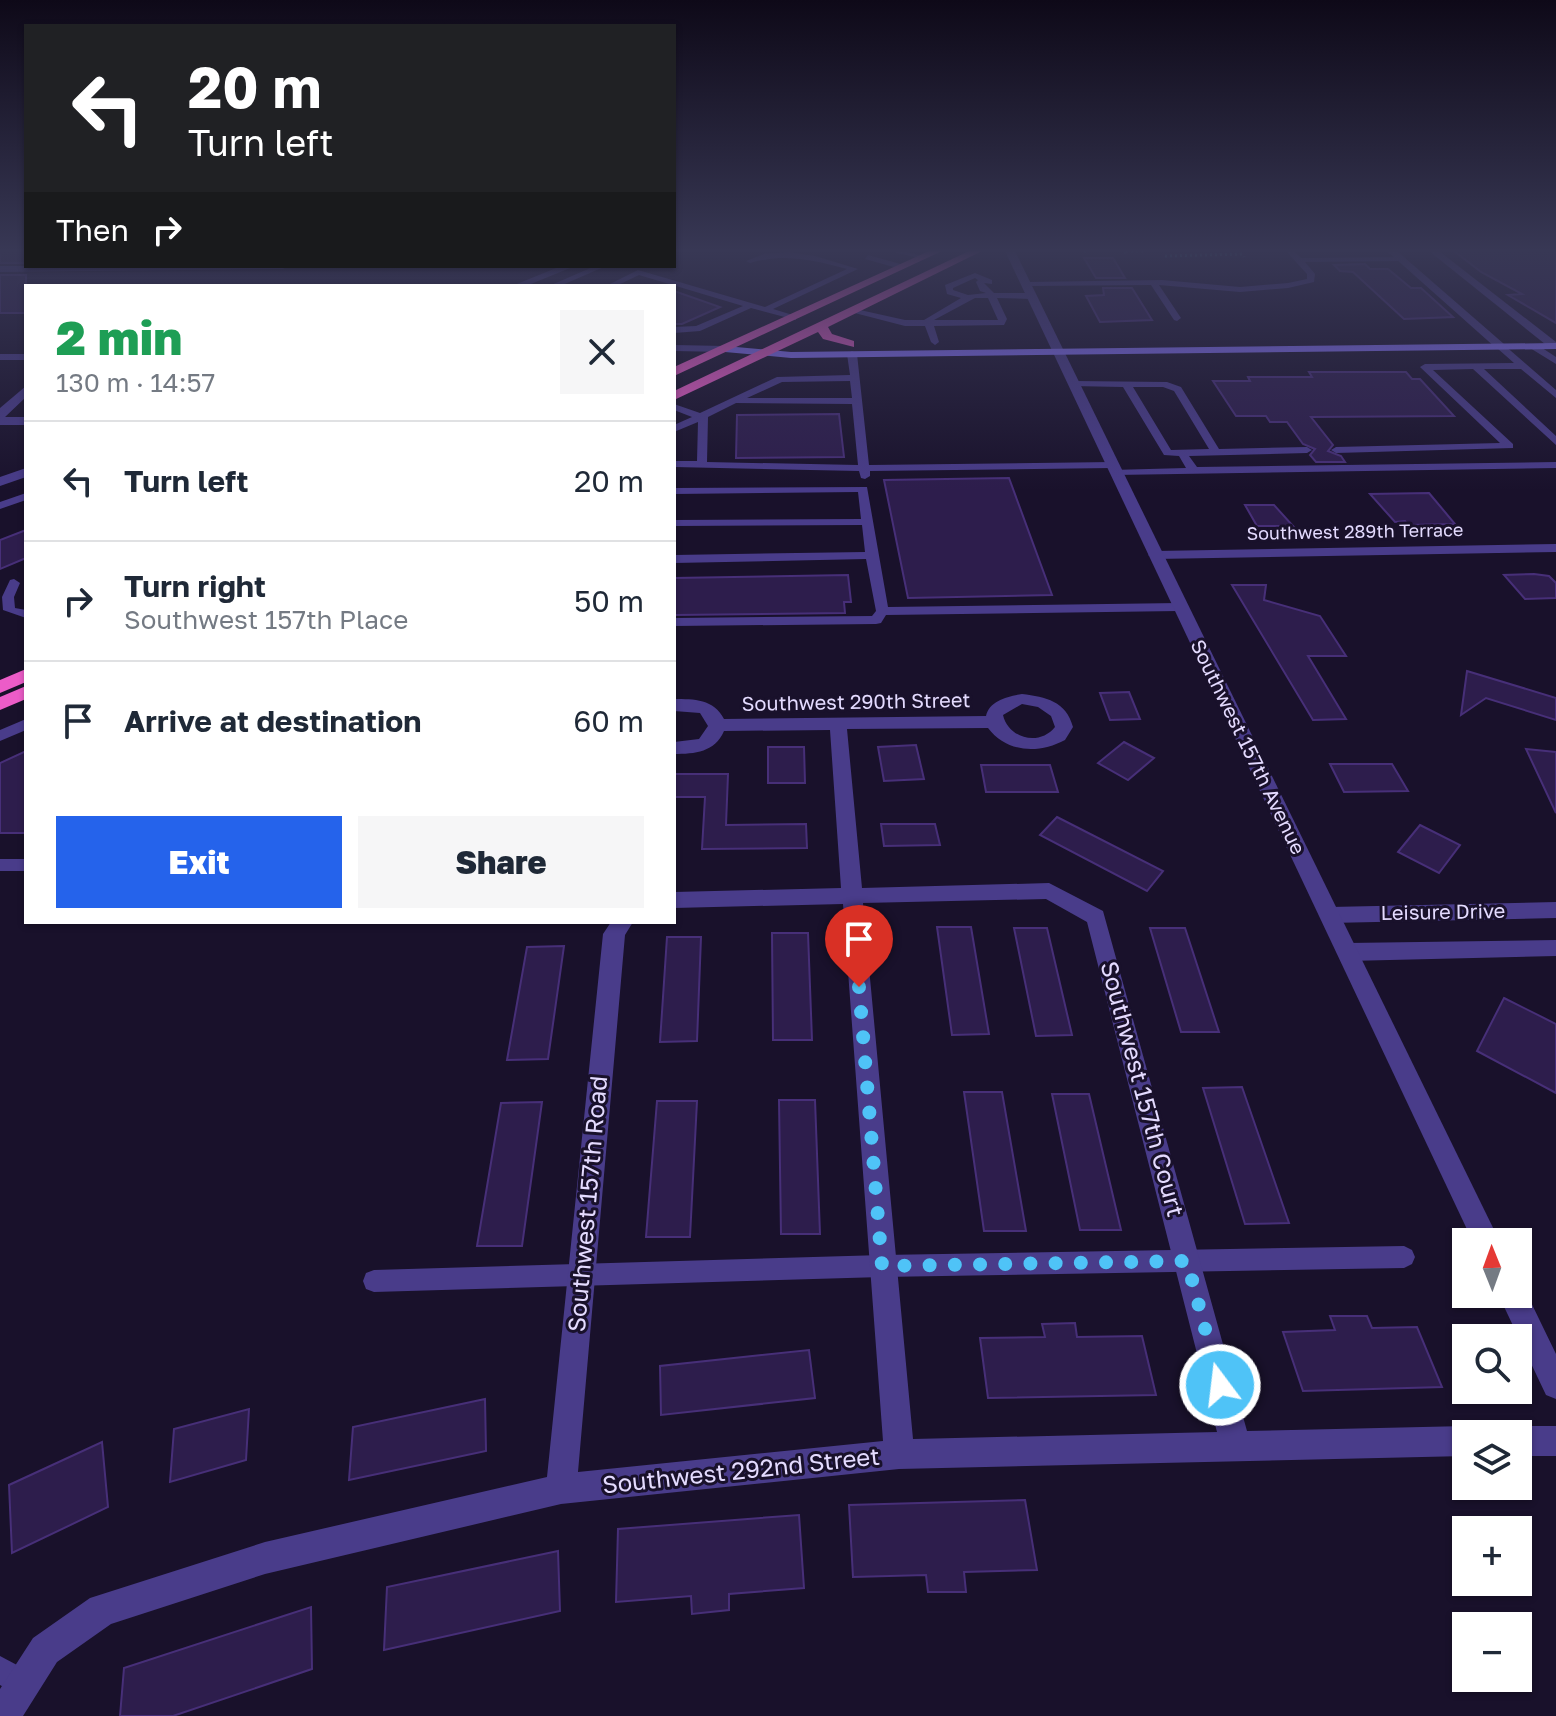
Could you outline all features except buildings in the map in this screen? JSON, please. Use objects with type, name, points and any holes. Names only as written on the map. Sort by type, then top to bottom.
[{"type":"highway","points":[[676,371],[764,331]]},
{"type":"highway","points":[[676,395],[811,331]]},
{"type":"highway","points":[[824,331],[827,336],[851,349]]},
{"type":"highway","points":[[0,673],[24,662]]},
{"type":"highway","points":[[0,687],[24,676]]},
{"type":"highway","points":[[0,704],[24,693]]},
{"type":"main road","points":[[725,349],[765,352],[1487,334],[1539,334],[1555,342]]},
{"type":"main road","points":[[725,349],[780,346],[851,349],[935,342],[1056,346],[1533,346],[1555,342]]},
{"type":"street","name":"Southwest 157th Avenue","points":[[1049,331],[1179,607],[1480,1228]]},
{"type":"street","points":[[1484,331],[1500,346]]},
{"type":"street","points":[[1535,331],[1539,334]]},
{"type":"street","points":[[676,348],[725,349]]},
{"type":"street","points":[[0,357],[24,357]]},
{"type":"street","points":[[0,418],[24,392]]},
{"type":"street","points":[[0,418],[24,421]]},
{"type":"street","points":[[0,482],[24,473]]},
{"type":"street","name":"Southwest 289th Terrace","points":[[1155,555],[1556,548]]},
{"type":"street","name":"Southwest 290th Street","points":[[676,705],[698,705],[709,710],[716,717],[718,725],[716,734],[707,742],[696,747],[676,748]]},
{"type":"street","name":"Southwest 290th Street","points":[[718,725],[994,722]]},
{"type":"street","points":[[838,724],[899,1454]]},
{"type":"street","name":"Southwest 157th Court","points":[[851,894],[1049,891],[1096,917],[1236,1446]]},
{"type":"street","points":[[676,900],[851,894]]},
{"type":"street","name":"Leisure Drive","points":[[1330,915],[1556,910]]},
{"type":"street","name":"Southwest 157th Road","points":[[561,1489],[614,934],[621,924]]},
{"type":"street","name":"Leisure Drive","points":[[1348,952],[1556,948]]},
{"type":"street","points":[[1519,1308],[1556,1385]]},
{"type":"street","name":"Southwest 292nd Street","points":[[11,1677],[102,1610],[250,1563],[561,1489],[899,1454],[1452,1441]]},
{"type":"street","points":[[1532,1441],[1556,1441]]},
{"type":"street","points":[[3,1716],[11,1677]]},
{"type":"lane","points":[[931,331],[935,342]]},
{"type":"lane","points":[[1500,346],[1556,395]]},
{"type":"lane","points":[[1533,346],[1556,361]]},
{"type":"lane","points":[[676,622],[876,620],[882,611],[863,489],[867,468],[851,349]]},
{"type":"lane","points":[[1475,366],[1556,442]]},
{"type":"lane","points":[[1336,450],[1509,446],[1425,367],[1521,366]]},
{"type":"lane","points":[[676,428],[780,379],[855,378]]},
{"type":"lane","points":[[1075,384],[1164,384],[1178,389],[1216,452]]},
{"type":"lane","points":[[1126,384],[1168,453],[1307,450]]},
{"type":"lane","points":[[733,401],[858,401]]},
{"type":"lane","points":[[676,408],[702,416]]},
{"type":"lane","points":[[702,416],[702,465]]},
{"type":"lane","points":[[1457,447],[1476,467]]},
{"type":"lane","points":[[1182,453],[1193,470]]},
{"type":"lane","points":[[676,464],[1193,470],[1556,465]]},
{"type":"lane","points":[[676,491],[863,489]]},
{"type":"lane","points":[[0,506],[24,497]]},
{"type":"lane","points":[[676,523],[867,522]]},
{"type":"lane","points":[[676,559],[871,555]]},
{"type":"lane","points":[[0,589],[20,580]]},
{"type":"lane","points":[[20,580],[8,597],[9,610],[24,614]]},
{"type":"lane","points":[[882,611],[1179,607]]},
{"type":"lane","points":[[0,616],[24,614]]},
{"type":"lane","points":[[0,736],[24,725]]},
{"type":"lane","points":[[0,865],[24,865]]},
{"type":"lane","points":[[374,1281],[882,1266],[1404,1257]]},
{"type":"route","points":[[859,987],[882,1266],[1187,1261],[1220,1385]]}]
